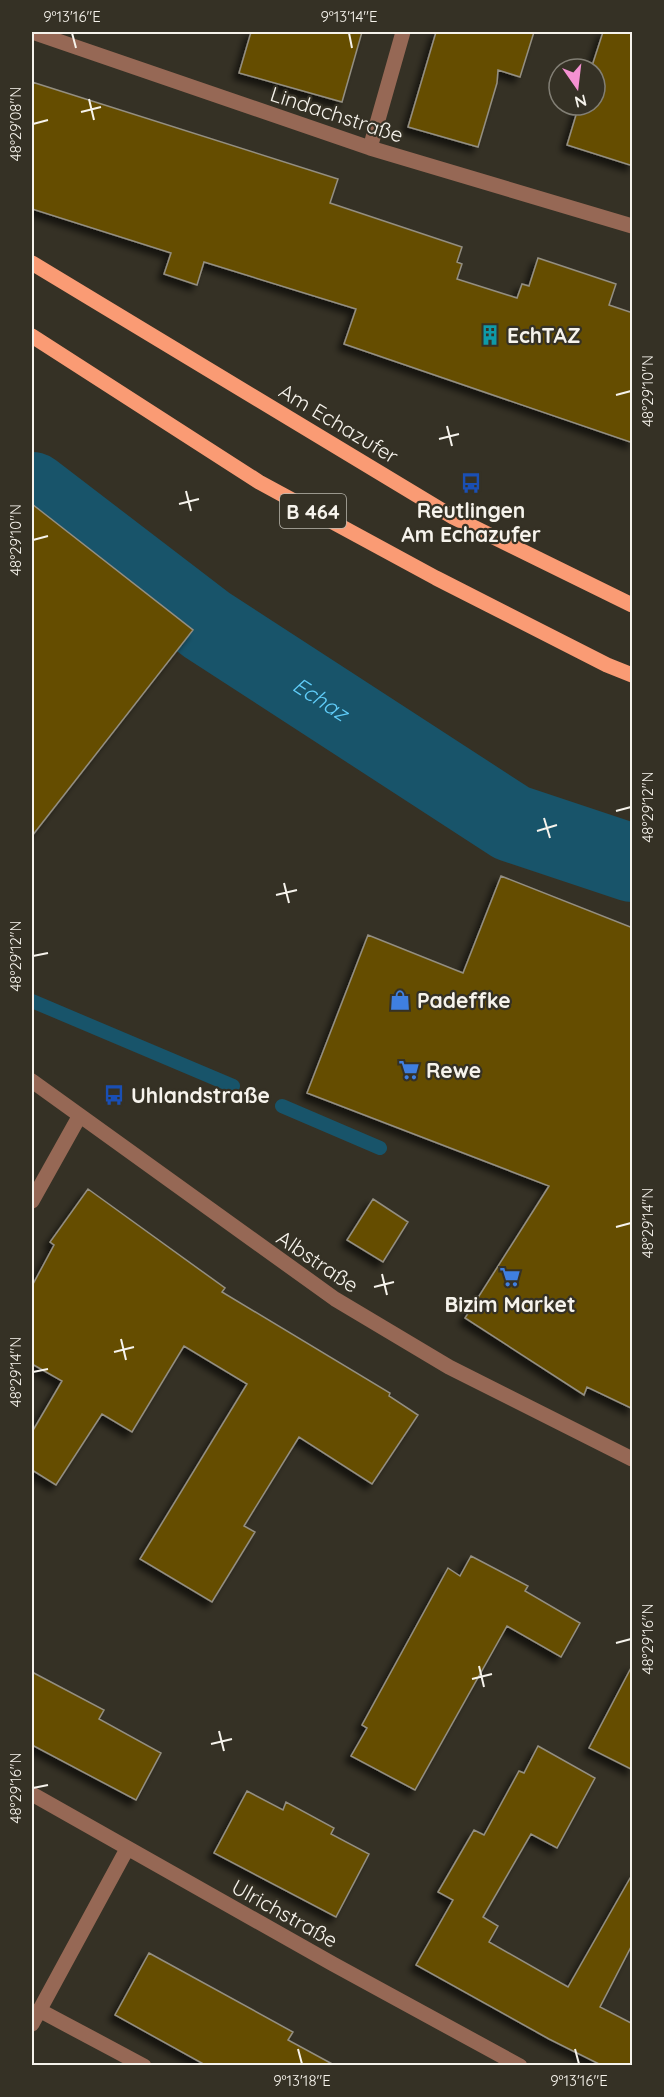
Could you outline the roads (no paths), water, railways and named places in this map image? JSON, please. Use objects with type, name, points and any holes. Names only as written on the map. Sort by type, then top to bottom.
[{"type":"main road","name":"Am Echazufer","points":[[32,263],[453,517],[633,605]]},
{"type":"main road","name":"B 464","points":[[32,336],[259,482],[447,584],[607,665],[633,675]]},
{"type":"street","name":"Lindachstraße","points":[[32,32],[370,148],[633,226]]},
{"type":"street","points":[[370,148],[403,32]]},
{"type":"street","name":"Albstraße","points":[[32,1081],[335,1299],[448,1366],[633,1459]]},
{"type":"street","points":[[32,1201],[79,1117]]},
{"type":"street","name":"Ulrichstraße","points":[[32,1794],[520,2066]]},
{"type":"street","points":[[127,1849],[35,2017],[144,2066]]},
{"type":"waterway","name":"Echaz","points":[[32,491],[207,625],[512,823],[632,863]]},
{"type":"waterway","points":[[32,1001],[233,1086]]},
{"type":"waterway","points":[[282,1106],[380,1148]]},
{"type":"place","name":"EchTAZ","points":[[490,335]]},
{"type":"place","name":"Reutlingen Am Echazufer","points":[[471,483]]},
{"type":"place","name":"Padeffke","points":[[400,1000]]},
{"type":"place","name":"Rewe","points":[[409,1070]]},
{"type":"place","name":"Uhlandstraße","points":[[114,1095]]},
{"type":"place","name":"Bizim Market","points":[[510,1277]]}]
